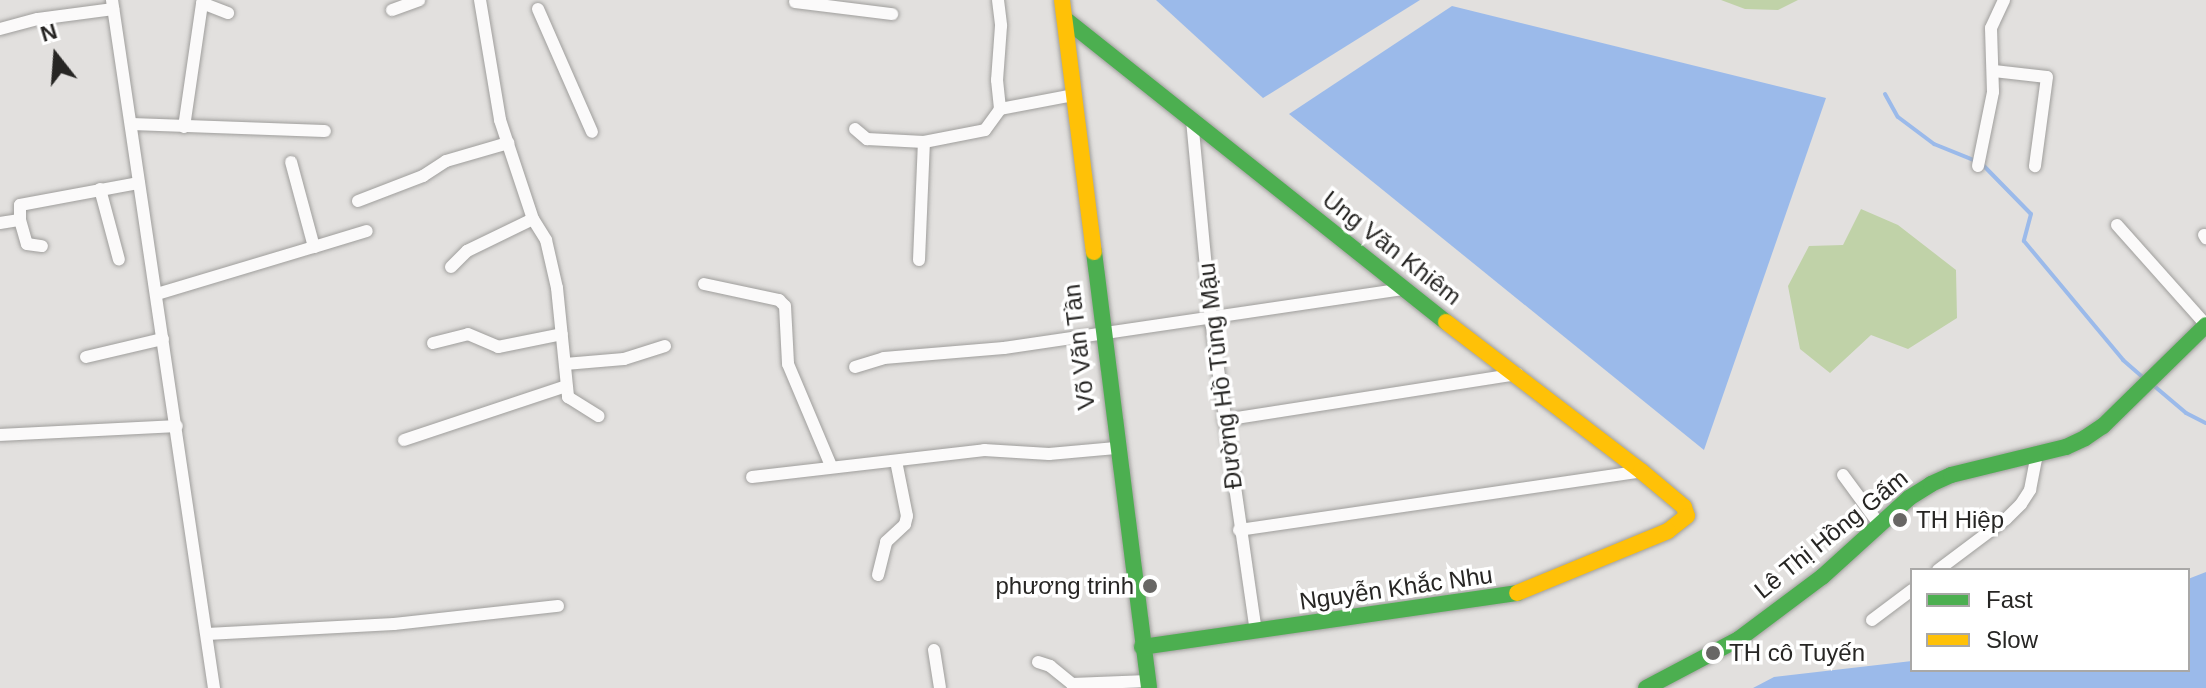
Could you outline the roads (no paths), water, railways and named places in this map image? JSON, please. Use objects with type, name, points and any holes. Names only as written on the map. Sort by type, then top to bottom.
[{"type":"street","points":[[392,10],[419,0]]},
{"type":"street","points":[[480,0],[485,16],[494,96],[533,219],[547,242],[557,288],[568,397],[599,416]]},
{"type":"street","points":[[855,129],[867,139],[924,142],[985,130],[1000,109],[997,68],[1001,26],[998,0]]},
{"type":"street","name":"Võ Văn Tần","points":[[1062,0],[1148,684]]},
{"type":"street","points":[[1978,166],[1993,92],[1991,28],[2004,0]]},
{"type":"street","points":[[795,2],[829,2],[892,14]]},
{"type":"street","points":[[184,127],[202,3],[228,13]]},
{"type":"street","points":[[0,29],[112,5],[214,688]]},
{"type":"street","points":[[538,9],[592,132]]},
{"type":"street","name":"Ung Văn Khiêm","points":[[1065,19],[1403,289],[1518,373],[1641,471],[1684,507],[1687,516]]},
{"type":"street","points":[[1994,71],[2047,77],[2035,166]]},
{"type":"street","points":[[1000,109],[1074,95]]},
{"type":"street","name":"Đường Hồ Tùng Mậu","points":[[1192,120],[1211,320],[1256,631]]},
{"type":"street","points":[[131,124],[325,131]]},
{"type":"street","points":[[919,260],[924,142]]},
{"type":"street","points":[[358,201],[423,176],[446,161],[508,143]]},
{"type":"street","points":[[291,162],[314,247]]},
{"type":"street","points":[[42,246],[27,244],[20,220],[20,205],[139,183]]},
{"type":"street","points":[[100,189],[119,260]]},
{"type":"street","points":[[451,267],[467,251],[533,219]]},
{"type":"street","points":[[0,223],[20,220]]},
{"type":"street","points":[[2117,225],[2206,325]]},
{"type":"street","points":[[157,294],[367,231]]},
{"type":"street","points":[[704,284],[779,300],[785,306],[788,364],[831,466]]},
{"type":"street","points":[[855,367],[884,358],[1004,348],[1211,320],[1403,289]]},
{"type":"street","name":"Lê Thị Hồng Gấm","points":[[1646,688],[1739,639],[1822,577],[1909,498],[1951,475],[2037,454],[2085,438],[2103,426],[2206,325]]},
{"type":"street","points":[[433,343],[468,334],[498,347],[562,334]]},
{"type":"street","points":[[86,357],[163,339]]},
{"type":"street","points":[[565,364],[624,359],[665,346]]},
{"type":"street","points":[[1224,420],[1518,373]]},
{"type":"street","points":[[404,440],[566,386]]},
{"type":"street","points":[[0,435],[177,426]]},
{"type":"street","points":[[752,477],[984,450],[1049,454],[1116,448]]},
{"type":"street","points":[[1941,568],[2021,504],[2030,490],[2037,454]]},
{"type":"street","points":[[878,575],[886,542],[905,524],[907,516],[896,461]]},
{"type":"street","points":[[1239,530],[1641,471]]},
{"type":"street","points":[[1843,475],[1879,524]]},
{"type":"street","name":"Nguyễn Khắc Nhu","points":[[1142,647],[1509,596],[1668,531],[1687,516]]},
{"type":"street","points":[[1872,620],[1910,592]]},
{"type":"street","points":[[207,634],[394,624],[558,606]]},
{"type":"street","points":[[934,650],[940,688]]},
{"type":"street","points":[[1038,662],[1050,666],[1072,684],[1148,684]]},
{"type":"water","points":[[1156,0],[1420,0],[1263,98]]},
{"type":"water","points":[[1452,6],[1826,98],[1704,450],[1289,114]]},
{"type":"water","points":[[2206,572],[2206,688],[1753,688],[1774,677],[1910,661],[1910,672],[2190,672],[2190,578]]},
{"type":"waterway","points":[[1885,94],[1898,117],[1934,144],[1981,163],[2031,214],[2024,241],[2123,360],[2146,380]]},
{"type":"waterway","points":[[2153,385],[2186,413],[2206,423]]},
{"type":"place","name":"TH Hiệp","points":[[1900,520]]},
{"type":"place","name":"phương trinh","points":[[1150,586]]},
{"type":"place","name":"TH cô Tuyến","points":[[1713,653]]}]
